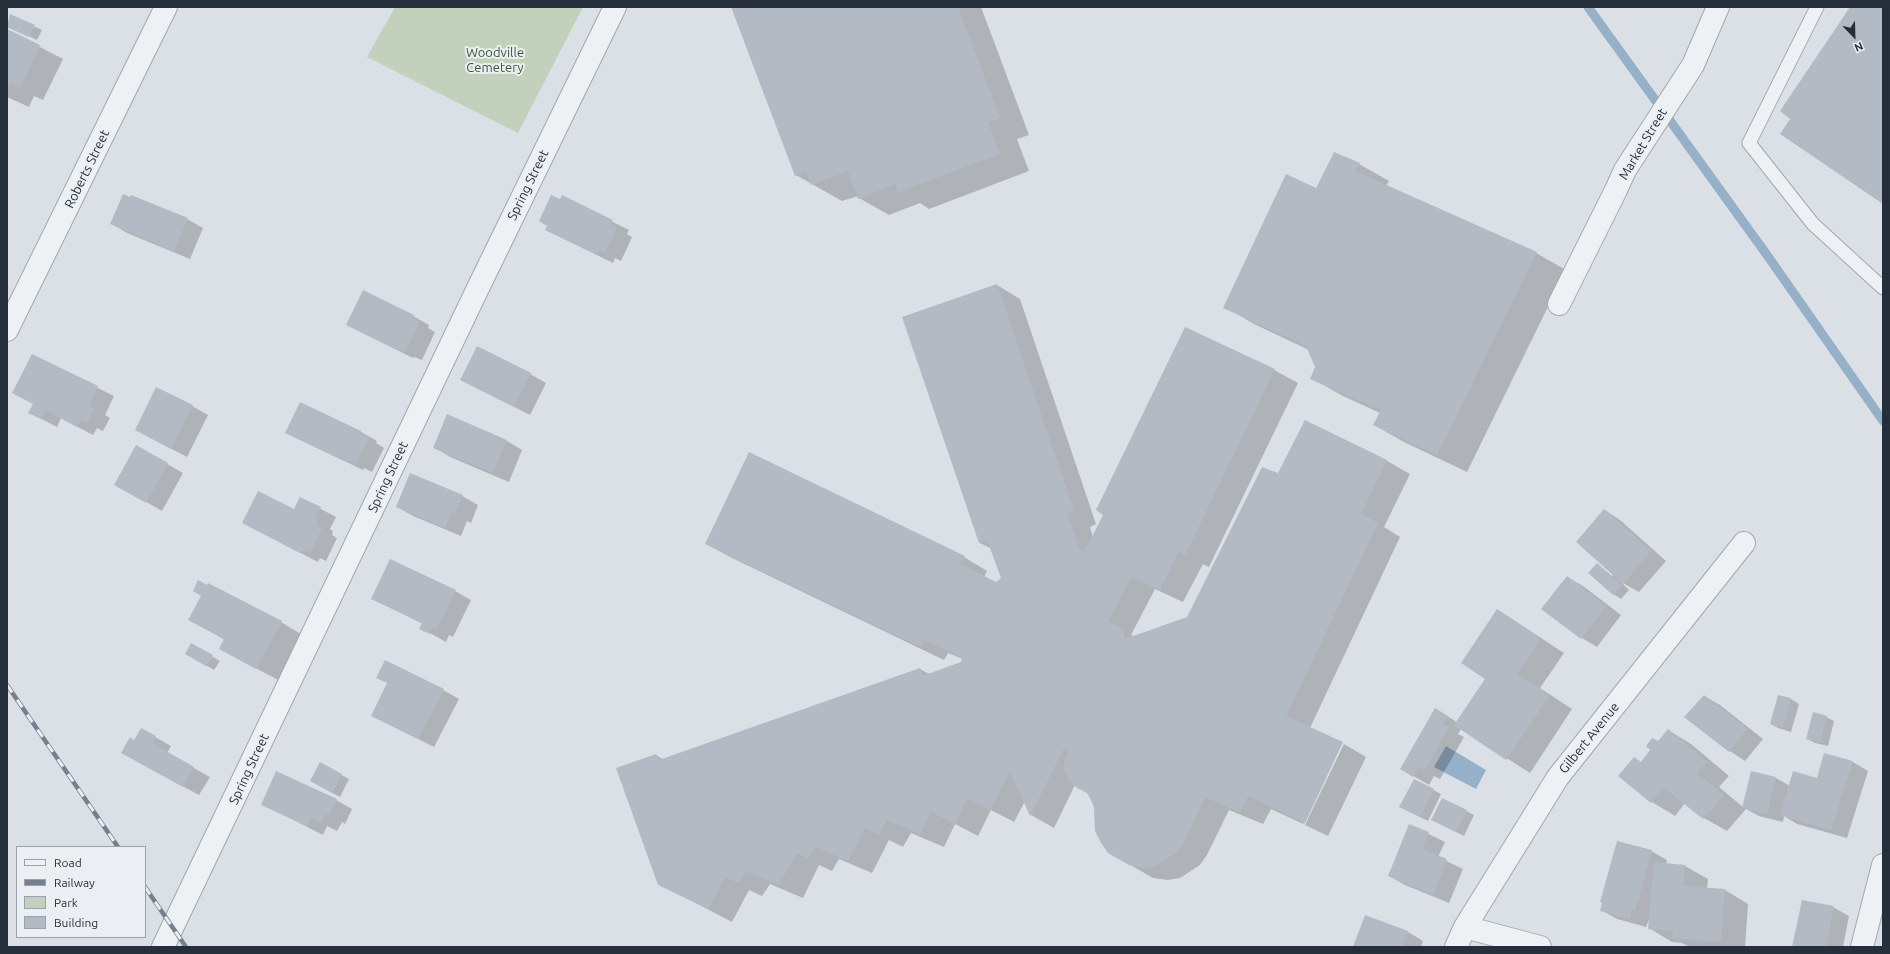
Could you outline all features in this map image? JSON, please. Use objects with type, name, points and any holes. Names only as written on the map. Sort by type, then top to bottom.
[{"type":"street","name":"Roberts Street","points":[[7,330],[166,7]]},
{"type":"street","name":"Spring Street","points":[[163,947],[615,7]]},
{"type":"street","name":"Market Street","points":[[1559,304],[1616,190],[1624,170],[1693,65],[1718,7]]},
{"type":"street","name":"Gilbert Avenue","points":[[1456,947],[1465,927],[1558,777],[1744,543]]},
{"type":"street","points":[[1862,947],[1883,866]]},
{"type":"street","points":[[1465,927],[1540,947]]},
{"type":"lane","points":[[1817,7],[1749,143],[1813,224],[1883,288]]},
{"type":"green space","name":"Woodville Cemetery","points":[[395,7],[583,7],[518,133],[367,57]]},
{"type":"water","points":[[1446,746],[1486,770],[1476,789],[1434,767]]},
{"type":"building","points":[[731,7],[958,7],[1000,118],[988,122],[1000,154],[898,192],[895,184],[858,199],[848,171],[811,185],[806,171],[795,176]]},
{"type":"building","points":[[1850,7],[1883,7],[1883,204],[1780,134],[1790,119],[1780,111]]},
{"type":"building","points":[[10,14],[35,25],[29,37],[7,27]]},
{"type":"building","points":[[7,29],[40,45],[20,88],[11,83],[7,91]]},
{"type":"building","points":[[1334,152],[1360,163],[1355,171],[1537,252],[1437,455],[1373,425],[1381,410],[1310,379],[1315,367],[1306,346],[1223,308],[1286,174],[1316,188]]},
{"type":"building","points":[[123,194],[130,197],[131,195],[188,218],[174,251],[110,224]]},
{"type":"building","points":[[551,195],[560,199],[562,195],[613,220],[611,224],[617,227],[605,253],[599,250],[597,255],[545,230],[547,226],[539,221]]},
{"type":"building","points":[[997,284],[1074,511],[1067,513],[1080,551],[1085,551],[1103,515],[1096,510],[1185,327],[1275,369],[1185,555],[1179,551],[1160,590],[1131,577],[1108,622],[1123,629],[1125,639],[1187,617],[1262,467],[1278,473],[1305,420],[1387,460],[1361,514],[1378,523],[1286,716],[1343,742],[1305,823],[1248,796],[1240,812],[1205,797],[1184,842],[1177,852],[1157,865],[1144,868],[1129,865],[1108,853],[1101,843],[1095,831],[1094,808],[1092,802],[1087,793],[1077,788],[1070,782],[1065,772],[1064,761],[1069,751],[1064,748],[1030,816],[1010,771],[990,810],[967,798],[955,823],[931,812],[920,834],[887,820],[879,835],[865,828],[848,861],[816,847],[808,858],[796,853],[779,885],[746,871],[739,883],[725,877],[708,909],[658,885],[616,768],[656,754],[659,760],[920,668],[922,676],[961,662],[962,657],[924,640],[921,647],[705,544],[749,452],[965,556],[960,564],[996,582],[1001,578],[987,540],[979,543],[902,317]]},
{"type":"building","points":[[363,290],[414,315],[413,318],[420,322],[405,352],[398,348],[397,350],[346,325]]},
{"type":"building","points":[[477,346],[531,373],[514,407],[460,380]]},
{"type":"building","points":[[32,354],[98,386],[89,406],[94,408],[87,423],[81,420],[77,427],[45,410],[41,419],[28,413],[33,404],[12,393]]},
{"type":"building","points":[[156,387],[193,405],[171,449],[135,430]]},
{"type":"building","points":[[300,402],[361,431],[360,434],[369,438],[356,464],[348,460],[346,462],[285,433]]},
{"type":"building","points":[[447,414],[507,440],[493,473],[433,448]]},
{"type":"building","points":[[136,445],[168,463],[146,503],[114,485]]},
{"type":"building","points":[[410,473],[463,495],[455,515],[451,513],[445,528],[396,507]]},
{"type":"building","points":[[258,491],[294,509],[300,497],[321,507],[315,519],[318,521],[316,525],[322,528],[310,553],[304,550],[302,554],[242,523]]},
{"type":"building","points":[[1604,509],[1651,551],[1623,584],[1576,542]]},
{"type":"building","points":[[390,559],[456,590],[437,629],[433,627],[430,634],[419,629],[422,623],[371,599]]},
{"type":"building","points":[[1597,563],[1622,585],[1613,595],[1588,573]]},
{"type":"building","points":[[1567,576],[1606,606],[1581,639],[1541,609]]},
{"type":"building","points":[[198,580],[207,585],[208,583],[282,621],[256,669],[219,649],[224,639],[188,620],[201,596],[193,591]]},
{"type":"building","points":[[1497,609],[1541,638],[1517,674],[1550,695],[1506,760],[1454,725],[1485,679],[1461,663]]},
{"type":"building","points":[[191,643],[213,655],[206,666],[185,654]]},
{"type":"building","points":[[385,660],[444,689],[418,739],[371,716],[387,683],[376,678]]},
{"type":"building","points":[[1704,695],[1747,729],[1729,752],[1684,717]]},
{"type":"building","points":[[1778,695],[1791,698],[1783,728],[1770,724]]},
{"type":"building","points":[[1435,708],[1448,716],[1443,724],[1449,727],[1424,771],[1418,767],[1413,777],[1400,769]]},
{"type":"building","points":[[1813,712],[1827,716],[1820,742],[1806,739]]},
{"type":"building","points":[[141,728],[156,736],[152,743],[194,767],[183,787],[121,753],[130,737],[134,740]]},
{"type":"building","points":[[1668,729],[1707,762],[1697,773],[1724,795],[1703,819],[1663,787],[1651,803],[1618,776],[1634,757],[1641,762],[1650,750],[1646,746],[1652,738],[1658,741]]},
{"type":"building","points":[[1824,753],[1853,761],[1831,830],[1780,815],[1793,771],[1817,778]]},
{"type":"building","points":[[320,762],[342,774],[332,793],[310,781]]},
{"type":"building","points":[[276,771],[337,799],[329,816],[325,814],[321,823],[311,818],[307,826],[261,805]]},
{"type":"building","points":[[1751,771],[1776,777],[1767,814],[1742,808]]},
{"type":"building","points":[[1414,779],[1434,789],[1420,817],[1399,807]]},
{"type":"building","points":[[1442,798],[1467,810],[1456,832],[1431,820]]},
{"type":"building","points":[[1409,824],[1429,832],[1422,849],[1447,859],[1433,895],[1388,876]]},
{"type":"building","points":[[1617,841],[1652,850],[1635,911],[1632,910],[1630,919],[1600,911],[1602,903],[1600,902]]},
{"type":"building","points":[[1654,862],[1685,865],[1683,886],[1725,889],[1721,942],[1672,938],[1673,931],[1648,929]]},
{"type":"building","points":[[1802,900],[1834,906],[1826,947],[1792,947]]},
{"type":"building","points":[[1365,915],[1408,931],[1402,947],[1353,947]]},
{"type":"waterway","points":[[1588,7],[1767,255],[1883,421]]},
{"type":"railway","points":[[7,685],[117,846]]},
{"type":"railway","points":[[146,888],[186,947]]}]
